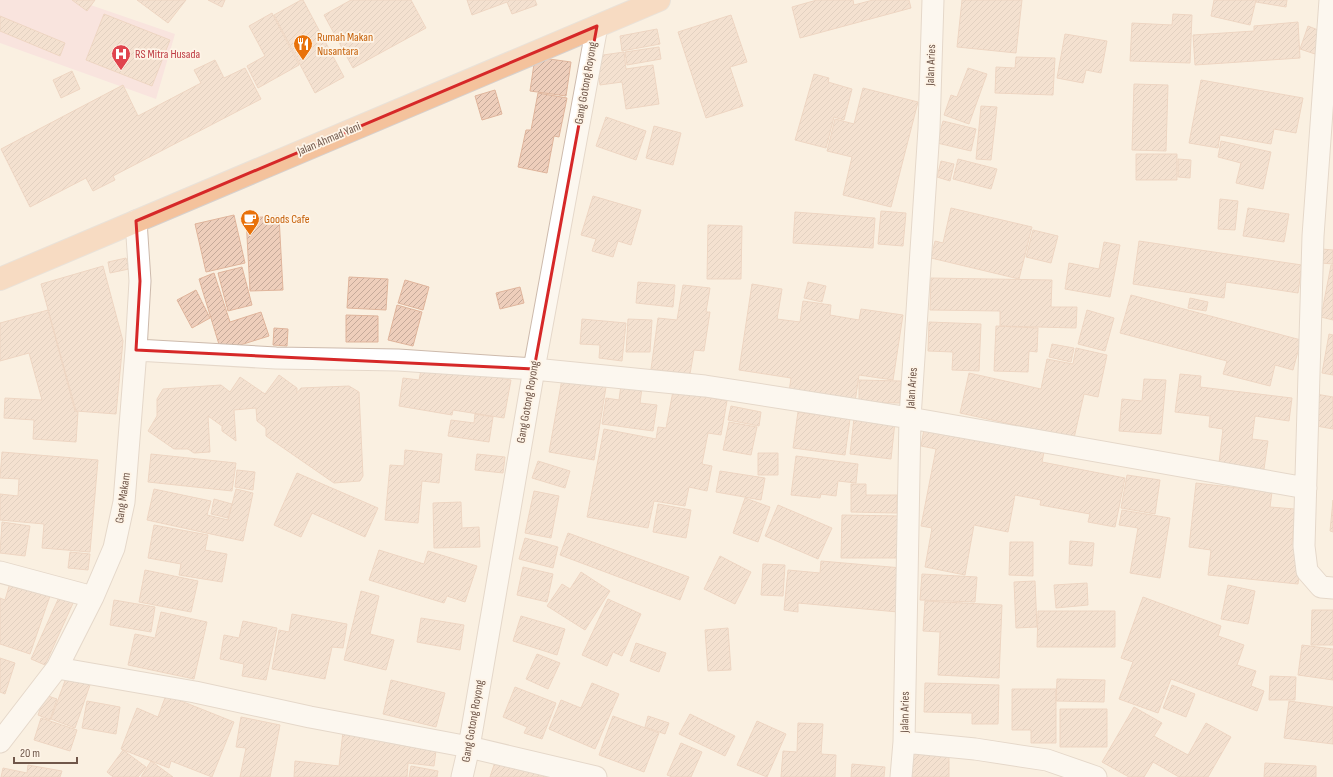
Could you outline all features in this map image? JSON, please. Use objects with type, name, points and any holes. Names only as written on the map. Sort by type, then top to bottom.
[{"type":"highway","name":"Jalan Ahmad Yani","points":[[0,279],[659,0]]},
{"type":"street","name":"Jalan Aries","points":[[901,777],[904,742],[910,418],[929,129],[933,0]]},
{"type":"street","points":[[1330,0],[1313,236],[1304,546],[1307,571],[1321,587],[1333,588]]},
{"type":"street","name":"Gang Gotong Royong","points":[[462,777],[469,747],[534,368],[596,26]]},
{"type":"street","name":"Gang Makam","points":[[0,742],[58,668],[93,597],[114,548],[124,502],[136,350],[140,281],[136,221]]},
{"type":"street","points":[[136,350],[276,358],[398,360],[534,368],[705,386],[910,418],[1306,488]]},
{"type":"street","points":[[0,572],[93,597]]},
{"type":"street","points":[[58,668],[195,692],[310,717],[469,747],[596,777]]},
{"type":"street","points":[[904,742],[975,749],[1047,760],[1096,777]]},
{"type":"highlighted area","points":[[597,26],[534,369],[136,350],[140,281],[136,221]]},
{"type":"shaded area","name":"RS Mitra Husada","points":[[0,0],[76,0],[175,34],[156,99],[0,43]]},
{"type":"building","points":[[72,0],[95,0],[87,11]]},
{"type":"building","points":[[137,0],[186,0],[168,23]]},
{"type":"building","points":[[208,0],[225,0],[222,7]]},
{"type":"building","points":[[303,0],[344,77],[315,93],[274,15]]},
{"type":"building","points":[[351,0],[411,0],[426,28],[353,68],[324,15]]},
{"type":"building","points":[[467,0],[535,0],[537,5],[512,14],[507,2],[472,15]]},
{"type":"building","points":[[817,0],[853,0],[854,5],[873,0],[909,0],[911,8],[800,38],[792,7]]},
{"type":"building","points":[[962,0],[1022,0],[1016,53],[957,47]]},
{"type":"building","points":[[1214,0],[1256,0],[1250,25],[1211,16]]},
{"type":"building","points":[[1256,0],[1287,0],[1286,7],[1256,2]]},
{"type":"building","points":[[272,13],[299,65],[258,88],[247,66],[265,56],[249,26]]},
{"type":"building","points":[[104,14],[170,40],[152,86],[86,60]]},
{"type":"building","points":[[1173,14],[1192,15],[1190,63],[1130,61],[1132,23],[1172,25]]},
{"type":"building","points":[[731,15],[747,62],[730,67],[743,106],[706,118],[678,32]]},
{"type":"building","points":[[0,16],[65,43],[60,56],[0,31]]},
{"type":"building","points":[[1298,22],[1300,58],[1195,65],[1193,35],[1254,31],[1254,26]]},
{"type":"building","points":[[1308,26],[1323,32],[1315,54],[1300,49]]},
{"type":"building","points":[[657,29],[660,44],[622,51],[620,36]]},
{"type":"building","points":[[1065,34],[1107,41],[1101,73],[1086,70],[1083,83],[1057,78]]},
{"type":"building","points":[[659,47],[661,59],[627,65],[625,52]]},
{"type":"building","points":[[624,52],[626,69],[653,65],[659,104],[626,109],[622,82],[600,85],[596,56]]},
{"type":"building","points":[[535,57],[571,62],[566,96],[530,91]]},
{"type":"building","points":[[1016,57],[1055,58],[1053,95],[995,93],[996,67],[1015,68]]},
{"type":"building","points":[[215,60],[224,78],[245,68],[261,99],[113,176],[115,180],[93,191],[86,178],[30,207],[1,149],[123,85],[138,116],[201,83],[194,70]]},
{"type":"building","points":[[968,68],[987,74],[969,124],[944,115],[951,95],[957,97]]},
{"type":"building","points":[[72,71],[80,89],[61,98],[53,80]]},
{"type":"building","points":[[814,74],[829,78],[828,82],[852,89],[844,120],[834,117],[826,148],[795,140]]},
{"type":"building","points":[[1201,80],[1303,98],[1296,133],[1274,129],[1271,144],[1220,135],[1218,148],[1189,143]]},
{"type":"building","points":[[1134,84],[1168,85],[1166,151],[1132,150]]},
{"type":"building","points":[[863,88],[918,102],[891,207],[843,195],[852,157],[827,151],[835,119],[854,124]]},
{"type":"building","points":[[495,90],[502,114],[482,120],[475,96]]},
{"type":"building","points":[[538,93],[567,98],[559,137],[554,136],[547,173],[518,167],[526,130],[531,130]]},
{"type":"building","points":[[981,106],[997,107],[991,160],[976,159]]},
{"type":"building","points":[[606,117],[646,131],[636,160],[596,146]]},
{"type":"building","points":[[943,121],[976,129],[971,151],[937,143]]},
{"type":"building","points":[[654,126],[681,133],[673,165],[646,158]]},
{"type":"building","points":[[1221,141],[1271,152],[1263,189],[1236,183],[1241,163],[1218,157]]},
{"type":"building","points":[[1136,154],[1177,154],[1177,180],[1136,180]]},
{"type":"building","points":[[958,159],[997,169],[991,189],[953,179]]},
{"type":"building","points":[[1178,159],[1191,160],[1190,178],[1178,177]]},
{"type":"building","points":[[941,161],[954,164],[950,181],[937,177]]},
{"type":"building","points":[[593,196],[641,210],[631,245],[618,241],[613,257],[592,251],[596,239],[581,235]]},
{"type":"building","points":[[1220,199],[1238,201],[1235,230],[1218,229]]},
{"type":"building","points":[[951,208],[1032,227],[1019,279],[931,258],[935,241],[943,243]]},
{"type":"building","points":[[1248,208],[1289,214],[1284,242],[1243,236]]},
{"type":"building","points":[[881,211],[906,213],[903,246],[878,244]]},
{"type":"building","points":[[795,212],[875,218],[873,248],[793,243]]},
{"type":"building","points":[[234,215],[245,263],[206,272],[195,224]]},
{"type":"building","points":[[279,216],[283,290],[250,291],[246,218]]},
{"type":"building","points":[[708,225],[742,226],[741,279],[707,279]]},
{"type":"building","points":[[1033,230],[1058,236],[1051,263],[1026,257]]},
{"type":"building","points":[[1139,241],[1302,265],[1298,293],[1226,282],[1224,298],[1133,284]]},
{"type":"building","points":[[1104,242],[1120,245],[1110,297],[1065,289],[1069,263],[1099,269]]},
{"type":"building","points":[[1322,249],[1333,250],[1333,264],[1321,263]]},
{"type":"building","points":[[126,258],[129,269],[110,273],[108,262]]},
{"type":"building","points":[[1331,265],[1333,265],[1333,320],[1321,317]]},
{"type":"building","points":[[103,266],[123,341],[116,414],[76,411],[41,284]]},
{"type":"building","points":[[242,267],[252,305],[228,311],[218,273]]},
{"type":"building","points":[[214,273],[230,322],[261,312],[269,336],[221,351],[199,279]]},
{"type":"building","points":[[349,277],[388,279],[386,310],[347,308]]},
{"type":"building","points":[[931,278],[1052,280],[1051,307],[1077,307],[1076,328],[1000,326],[1000,311],[930,310]]},
{"type":"building","points":[[405,280],[429,287],[423,310],[398,303]]},
{"type":"building","points":[[638,282],[675,285],[673,307],[636,303]]},
{"type":"building","points":[[808,282],[826,286],[822,302],[804,298]]},
{"type":"building","points":[[752,284],[782,289],[777,319],[800,322],[803,301],[831,305],[830,315],[859,320],[861,309],[903,315],[893,380],[859,375],[855,402],[789,392],[791,378],[739,370]]},
{"type":"building","points":[[683,285],[710,288],[706,312],[710,312],[704,351],[694,350],[690,374],[651,369],[658,318],[677,320]]},
{"type":"building","points":[[520,287],[524,303],[500,309],[496,293]]},
{"type":"building","points":[[196,290],[210,318],[192,328],[177,300]]},
{"type":"building","points":[[1131,295],[1301,340],[1293,370],[1275,365],[1270,386],[1223,374],[1227,361],[1120,333]]},
{"type":"building","points":[[1190,298],[1208,302],[1206,311],[1188,308]]},
{"type":"building","points":[[397,305],[422,312],[413,346],[388,340]]},
{"type":"building","points":[[48,310],[75,411],[78,412],[76,442],[33,439],[34,420],[4,418],[5,398],[42,400],[29,353],[0,361],[0,323]]},
{"type":"building","points":[[1087,310],[1114,318],[1105,351],[1078,344]]},
{"type":"building","points":[[346,315],[378,316],[378,342],[346,342]]},
{"type":"building","points":[[582,319],[626,323],[622,361],[599,358],[600,345],[580,344]]},
{"type":"building","points":[[628,319],[652,320],[650,352],[626,352]]},
{"type":"building","points":[[929,322],[981,324],[979,371],[952,370],[953,352],[928,351]]},
{"type":"building","points":[[996,326],[1038,328],[1037,352],[1029,351],[1028,372],[994,371]]},
{"type":"building","points":[[274,328],[288,329],[287,346],[273,345]]},
{"type":"building","points":[[1329,334],[1333,335],[1333,375],[1322,373]]},
{"type":"building","points":[[1052,344],[1074,348],[1071,362],[1049,357]]},
{"type":"building","points":[[1076,348],[1107,355],[1098,397],[1084,394],[1074,438],[960,413],[969,373],[1041,389],[1047,359],[1073,364]]},
{"type":"building","points":[[422,365],[511,380],[504,418],[453,410],[452,415],[399,406],[403,378],[419,380]]},
{"type":"building","points":[[1180,374],[1201,376],[1200,387],[1292,398],[1289,421],[1255,416],[1252,439],[1268,441],[1264,469],[1219,463],[1223,429],[1209,427],[1210,416],[1175,412]]},
{"type":"building","points":[[279,375],[297,388],[297,393],[301,388],[349,386],[359,392],[363,476],[360,481],[334,483],[266,436],[266,428],[257,421],[256,408],[234,410],[236,441],[222,431],[222,426],[208,416],[210,452],[194,453],[188,449],[174,449],[148,431],[157,416],[157,399],[163,389],[221,385],[230,392],[240,377],[265,394]]},
{"type":"building","points":[[562,379],[606,387],[594,460],[549,452]]},
{"type":"building","points":[[1144,379],[1166,380],[1161,434],[1119,431],[1122,399],[1142,401]]},
{"type":"building","points":[[859,380],[901,381],[900,403],[859,402]]},
{"type":"building","points":[[621,385],[642,388],[640,403],[657,405],[653,431],[602,424],[606,398],[619,400]]},
{"type":"building","points":[[673,391],[727,401],[721,435],[708,433],[702,464],[712,466],[707,491],[689,487],[685,506],[654,501],[648,528],[587,517],[604,429],[656,439],[658,427],[666,428]]},
{"type":"building","points":[[1316,394],[1333,397],[1333,429],[1311,425]]},
{"type":"building","points":[[731,406],[761,412],[759,426],[728,420]]},
{"type":"building","points":[[798,412],[850,419],[845,455],[793,448]]},
{"type":"building","points":[[475,414],[493,417],[489,442],[448,436],[451,420],[474,423]]},
{"type":"building","points":[[854,418],[895,422],[891,459],[850,454]]},
{"type":"building","points":[[729,422],[757,427],[751,455],[723,450]]},
{"type":"building","points":[[924,429],[1044,452],[1042,462],[1125,478],[1115,527],[1088,522],[1090,514],[1040,505],[1041,500],[1015,495],[1008,532],[974,525],[965,575],[925,567],[932,528],[921,526],[936,449],[921,446]]},
{"type":"building","points":[[405,450],[442,454],[439,483],[422,481],[418,523],[385,520],[390,465],[404,466]]},
{"type":"building","points":[[2,452],[98,460],[90,552],[42,548],[44,524],[0,520],[0,494],[18,496],[19,479],[0,478]]},
{"type":"building","points":[[758,453],[778,453],[778,475],[758,475]]},
{"type":"building","points":[[151,454],[236,463],[232,491],[148,482]]},
{"type":"building","points":[[477,454],[505,457],[503,473],[475,470]]},
{"type":"building","points":[[796,456],[858,464],[856,483],[838,481],[836,496],[821,494],[820,498],[791,495]]},
{"type":"building","points":[[538,461],[570,471],[565,488],[532,478]]},
{"type":"building","points":[[237,470],[255,472],[253,490],[235,487]]},
{"type":"building","points":[[720,471],[765,478],[761,500],[716,492]]},
{"type":"building","points":[[297,473],[378,508],[365,537],[312,513],[301,537],[274,525]]},
{"type":"building","points":[[1127,475],[1160,480],[1155,514],[1121,508]]},
{"type":"building","points":[[1196,483],[1272,492],[1270,507],[1295,509],[1292,544],[1302,545],[1298,584],[1208,575],[1211,550],[1189,547]]},
{"type":"building","points":[[851,484],[866,484],[866,495],[897,495],[897,513],[851,512]]},
{"type":"building","points":[[154,489],[211,501],[207,515],[228,520],[236,489],[253,493],[243,541],[147,520]]},
{"type":"building","points":[[534,491],[559,496],[551,538],[525,533]]},
{"type":"building","points":[[745,498],[770,507],[758,542],[733,533]]},
{"type":"building","points":[[214,499],[232,504],[228,518],[211,514]]},
{"type":"building","points":[[1333,500],[1333,532],[1330,531]]},
{"type":"building","points":[[461,502],[462,528],[479,527],[480,547],[434,548],[433,503]]},
{"type":"building","points":[[658,504],[691,510],[686,538],[653,532]]},
{"type":"building","points":[[778,505],[832,528],[818,559],[765,536]]},
{"type":"building","points":[[1122,510],[1170,518],[1160,578],[1130,573],[1138,528],[1119,525]]},
{"type":"building","points":[[842,515],[900,516],[900,558],[841,558]]},
{"type":"building","points":[[2,522],[30,526],[25,556],[0,553]]},
{"type":"building","points":[[154,525],[208,535],[205,550],[227,554],[222,582],[179,575],[181,564],[148,558]]},
{"type":"building","points":[[568,533],[689,577],[680,600],[560,555]]},
{"type":"building","points":[[525,538],[558,547],[553,568],[519,559]]},
{"type":"building","points":[[1070,541],[1094,543],[1092,566],[1069,564]]},
{"type":"building","points":[[1010,542],[1033,542],[1033,576],[1009,575]]},
{"type":"building","points":[[379,550],[424,564],[428,551],[477,566],[465,602],[447,596],[444,603],[369,580]]},
{"type":"building","points":[[70,552],[90,554],[88,570],[68,568]]},
{"type":"building","points":[[720,556],[751,572],[735,604],[704,589]]},
{"type":"building","points":[[821,561],[902,568],[898,612],[798,603],[798,612],[784,610],[788,570],[820,573]]},
{"type":"building","points":[[763,564],[785,565],[783,596],[761,595]]},
{"type":"building","points":[[523,567],[553,574],[547,602],[517,595]]},
{"type":"building","points":[[145,570],[198,581],[191,612],[139,602]]},
{"type":"building","points":[[581,572],[610,591],[585,630],[547,606],[562,584],[570,589]]},
{"type":"building","points":[[922,574],[977,577],[975,602],[920,600]]},
{"type":"building","points":[[1035,581],[1037,627],[1016,628],[1014,582]]},
{"type":"building","points":[[10,583],[50,596],[30,654],[0,644],[0,598],[5,600]]},
{"type":"building","points":[[1087,583],[1088,605],[1056,608],[1054,585]]},
{"type":"building","points":[[1228,585],[1255,591],[1248,624],[1221,619]]},
{"type":"building","points":[[361,591],[379,596],[370,634],[394,640],[386,670],[344,660]]},
{"type":"building","points":[[60,595],[74,601],[45,665],[31,659]]},
{"type":"building","points":[[1143,597],[1221,626],[1218,636],[1244,645],[1237,665],[1256,671],[1251,686],[1264,691],[1257,711],[1171,679],[1158,713],[1119,699],[1133,662],[1121,658]]},
{"type":"building","points":[[608,599],[641,614],[622,656],[613,652],[607,666],[582,655]]},
{"type":"building","points":[[114,600],[155,607],[151,632],[110,625]]},
{"type":"building","points":[[925,601],[1002,605],[999,678],[938,675],[940,632],[923,631]]},
{"type":"building","points":[[1312,610],[1333,610],[1333,645],[1311,645]]},
{"type":"building","points":[[1038,611],[1115,611],[1115,647],[1037,647]]},
{"type":"building","points":[[161,612],[207,622],[194,679],[128,665],[135,634],[155,638]]},
{"type":"building","points":[[292,614],[347,624],[343,648],[332,647],[325,679],[272,669],[279,630],[289,632]]},
{"type":"building","points":[[521,616],[565,629],[557,655],[513,641]]},
{"type":"building","points":[[421,618],[464,625],[460,650],[417,642]]},
{"type":"building","points":[[243,621],[277,628],[266,680],[242,676],[244,664],[220,659],[224,635],[239,638]]},
{"type":"building","points":[[728,628],[731,670],[708,671],[705,630]]},
{"type":"building","points":[[636,643],[666,653],[659,672],[630,661]]},
{"type":"building","points":[[1302,645],[1333,649],[1333,680],[1298,675]]},
{"type":"building","points":[[537,654],[560,663],[548,689],[526,679]]},
{"type":"building","points":[[0,658],[15,663],[5,694],[0,692]]},
{"type":"building","points":[[1270,676],[1296,677],[1295,700],[1269,700]]},
{"type":"building","points":[[66,678],[90,685],[75,728],[51,719]]},
{"type":"building","points":[[1057,679],[1105,680],[1104,702],[1056,701]]},
{"type":"building","points":[[391,680],[445,693],[436,727],[383,714]]},
{"type":"building","points":[[592,683],[619,694],[595,749],[549,729],[561,700],[581,708]]},
{"type":"building","points":[[925,683],[999,685],[998,724],[972,724],[972,713],[924,712]]},
{"type":"building","points":[[1172,685],[1195,694],[1186,717],[1163,708]]},
{"type":"building","points":[[515,687],[556,703],[542,739],[524,733],[527,727],[503,717]]},
{"type":"building","points":[[1012,689],[1056,689],[1056,743],[1031,743],[1031,730],[1012,730]]},
{"type":"building","points":[[45,695],[57,699],[50,720],[38,715]]},
{"type":"building","points":[[166,695],[234,722],[212,777],[171,761],[169,768],[121,749],[137,708],[158,717]]},
{"type":"building","points":[[87,701],[120,707],[116,734],[82,728]]},
{"type":"building","points":[[1289,701],[1333,707],[1333,744],[1284,738]]},
{"type":"building","points":[[1134,707],[1162,723],[1154,736],[1188,755],[1206,723],[1231,737],[1208,777],[1179,777],[1153,762],[1144,777],[1129,777],[1102,762]]},
{"type":"building","points":[[1060,709],[1107,709],[1107,747],[1060,747]]},
{"type":"building","points":[[690,714],[735,736],[725,756],[679,734]]},
{"type":"building","points":[[613,716],[659,733],[644,772],[599,755]]},
{"type":"building","points":[[648,716],[669,723],[665,734],[645,727]]},
{"type":"building","points":[[241,717],[280,725],[270,777],[240,777],[246,748],[236,747]]},
{"type":"building","points":[[41,718],[77,730],[70,751],[34,740]]},
{"type":"building","points":[[757,721],[786,734],[767,777],[737,765]]},
{"type":"building","points":[[798,723],[823,724],[821,754],[836,755],[835,777],[781,777],[783,751],[797,752]]},
{"type":"building","points":[[343,732],[437,743],[434,766],[408,763],[407,777],[294,777],[295,761],[339,766]]},
{"type":"building","points":[[681,743],[702,752],[691,777],[672,777],[667,775]]},
{"type":"building","points":[[910,749],[949,749],[949,777],[910,777]]},
{"type":"building","points":[[123,750],[146,767],[138,777],[113,777],[107,772]]},
{"type":"building","points":[[496,759],[560,777],[490,777]]},
{"type":"building","points":[[151,761],[173,777],[141,777]]},
{"type":"building","points":[[1265,763],[1316,766],[1316,777],[1264,777]]},
{"type":"building","points":[[852,764],[885,767],[884,777],[851,777]]},
{"type":"building","points":[[28,765],[62,771],[60,777],[1,777],[3,768],[27,773]]},
{"type":"building","points":[[411,766],[438,771],[437,777],[409,777]]},
{"type":"place","name":"Rumah Makan Nusantara","points":[[303,61]]},
{"type":"place","name":"RS Mitra Husada","points":[[121,71]]},
{"type":"place","name":"Goods Cafe","points":[[250,236]]}]
